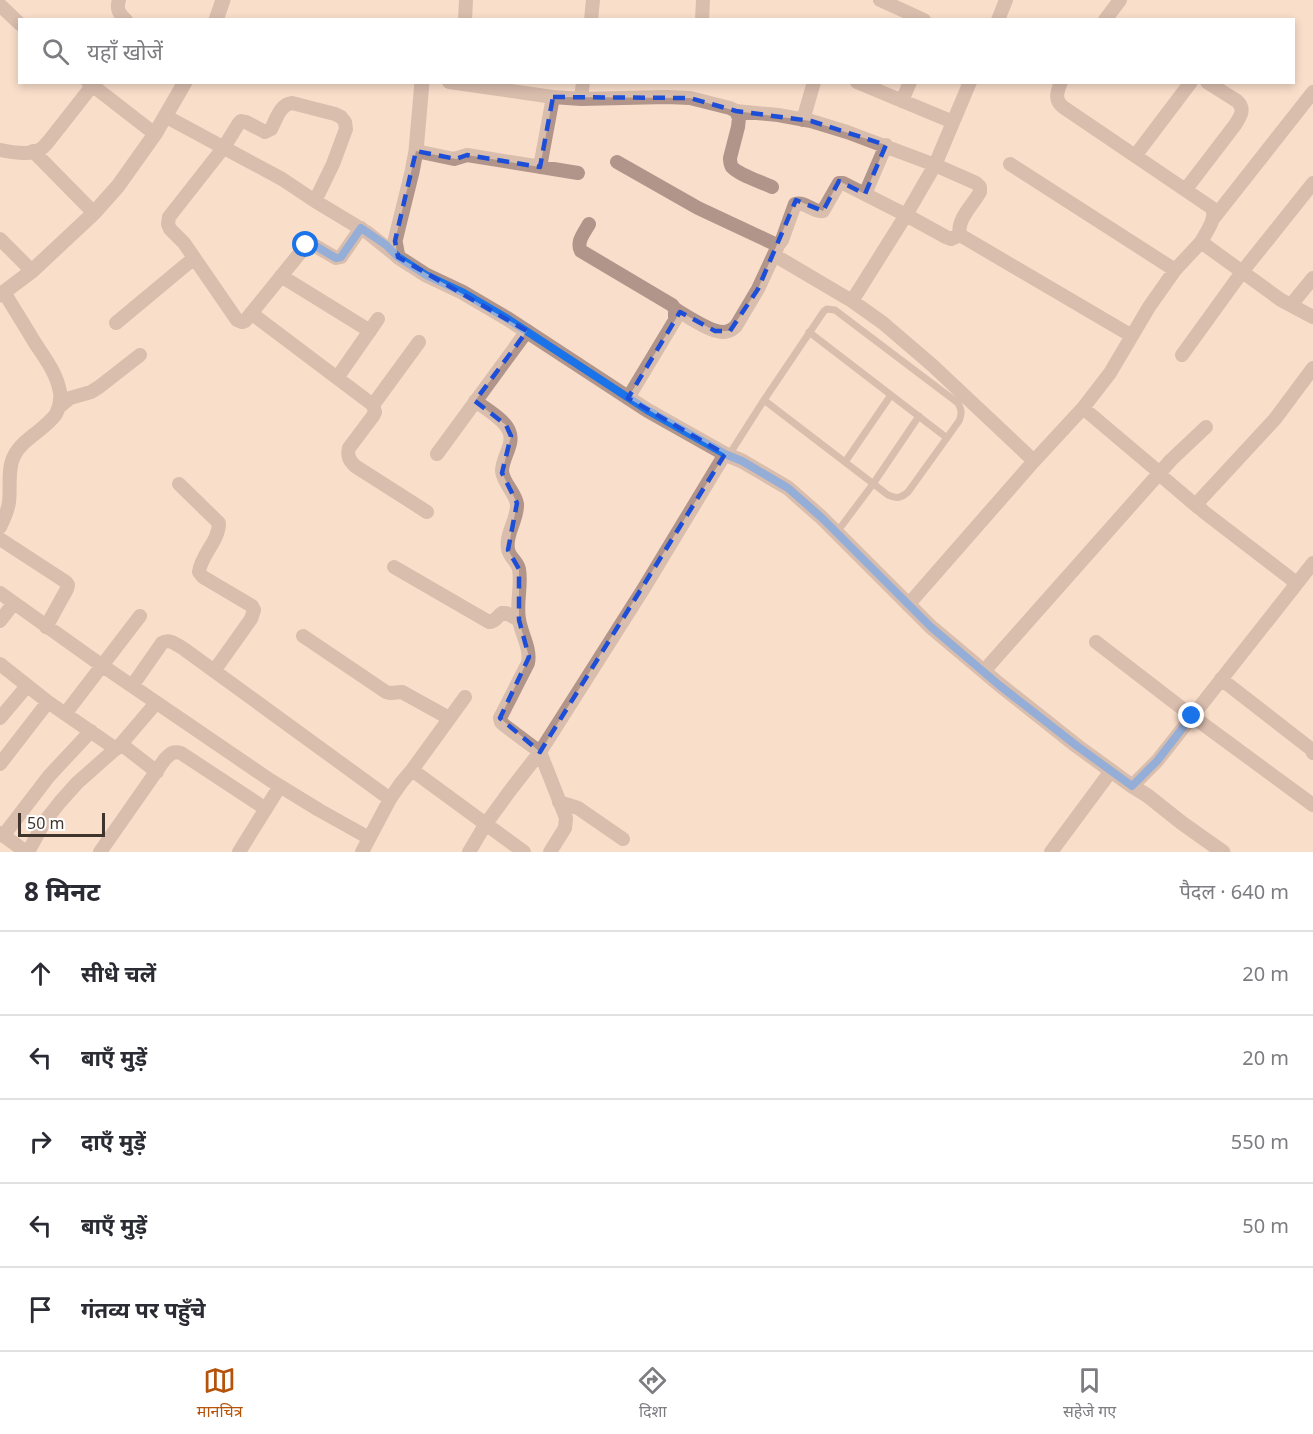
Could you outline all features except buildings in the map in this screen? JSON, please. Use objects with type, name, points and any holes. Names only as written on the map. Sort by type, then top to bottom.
[{"type":"street","points":[[119,0],[117,8],[124,18]]},
{"type":"street","points":[[217,18],[223,0]]},
{"type":"street","points":[[465,18],[466,0]]},
{"type":"street","points":[[591,18],[593,0]]},
{"type":"street","points":[[701,0],[702,18]]},
{"type":"street","points":[[880,0],[920,18]]},
{"type":"street","points":[[999,18],[1006,0]]},
{"type":"street","points":[[1107,18],[1120,0]]},
{"type":"street","points":[[0,5],[18,22]]},
{"type":"street","points":[[0,150],[33,152],[41,149],[90,84],[155,134]]},
{"type":"street","points":[[0,528],[9,503],[12,459],[25,441],[55,415],[61,394],[46,360],[2,294],[32,271],[94,213],[118,186],[155,134],[184,84]]},
{"type":"street","points":[[398,257],[395,241],[416,151],[422,84]]},
{"type":"street","points":[[463,84],[581,99],[690,98],[736,111],[778,115],[847,132],[976,183],[980,187],[980,192],[960,223],[960,235]]},
{"type":"street","points":[[581,99],[583,84]]},
{"type":"street","points":[[690,98],[693,84]]},
{"type":"street","points":[[803,120],[813,84]]},
{"type":"street","points":[[862,84],[953,122]]},
{"type":"street","points":[[902,101],[909,84]]},
{"type":"street","points":[[852,301],[935,165],[969,84]]},
{"type":"street","points":[[1060,84],[1057,93],[1059,104],[1212,208],[1215,212],[1214,219]]},
{"type":"street","points":[[1135,156],[1189,84]]},
{"type":"street","points":[[1186,189],[1241,115],[1241,105],[1210,84]]},
{"type":"street","points":[[908,605],[1083,408],[1110,373],[1149,307],[1175,270],[1201,242],[1214,219],[1313,93]]},
{"type":"street","points":[[540,166],[553,97]]},
{"type":"street","points":[[315,201],[333,164],[346,129],[345,122],[335,114],[292,103],[282,107],[268,131],[265,132],[241,121],[224,147],[169,217],[168,224],[184,243],[239,322],[245,321],[308,243],[336,258],[341,257],[361,228]]},
{"type":"street","points":[[736,111],[739,118],[730,164],[740,172],[772,187]]},
{"type":"street","points":[[165,116],[282,179],[361,228],[386,245],[398,257],[426,275],[462,292],[526,331],[647,410],[788,488],[822,518],[931,627],[1077,746],[1148,796],[1214,849]]},
{"type":"street","points":[[865,194],[885,146]]},
{"type":"street","points":[[416,151],[454,159],[467,155],[578,172]]},
{"type":"street","points":[[33,152],[94,213]]},
{"type":"street","points":[[617,162],[670,193],[770,243],[883,323],[932,365],[1034,461]]},
{"type":"street","points":[[1010,164],[1175,270]]},
{"type":"street","points":[[589,224],[579,243],[581,251],[672,305],[675,309],[715,331],[724,332],[736,327],[758,289],[795,204],[802,203],[823,211],[839,183],[865,194],[946,237],[951,239],[960,235]]},
{"type":"street","points":[[1182,355],[1242,272],[1313,183]]},
{"type":"street","points":[[960,235],[1132,336]]},
{"type":"street","points":[[0,239],[32,271]]},
{"type":"street","points":[[1201,242],[1281,300],[1313,317]]},
{"type":"street","points":[[116,323],[194,258]]},
{"type":"street","points":[[281,276],[370,331]]},
{"type":"street","points":[[1291,305],[1313,278]]},
{"type":"street","points":[[628,398],[675,320],[675,309]]},
{"type":"street","points":[[251,313],[373,405],[375,412],[373,416],[348,448],[347,454],[350,460],[427,512]]},
{"type":"street","points":[[337,378],[378,319]]},
{"type":"street","points":[[437,454],[526,331]]},
{"type":"street","points":[[373,405],[419,342]]},
{"type":"street","points":[[59,407],[70,398],[91,392],[99,387],[140,356]]},
{"type":"street","points":[[1199,508],[1200,500],[1275,419],[1313,368]]},
{"type":"street","points":[[475,401],[506,425],[511,436],[502,473],[517,503],[508,550],[519,569],[519,620],[529,657],[500,718],[504,725],[540,753],[566,818],[565,828],[550,852]]},
{"type":"street","points":[[1083,408],[1199,508],[1296,584]]},
{"type":"street","points":[[984,671],[1160,474],[1206,427]]},
{"type":"street","points":[[469,852],[509,792],[540,753],[727,454]]},
{"type":"street","points":[[179,484],[219,523],[217,535],[200,566],[200,572],[203,577],[252,606],[254,610],[250,620],[214,670]]},
{"type":"street","points":[[0,539],[68,585],[46,627]]},
{"type":"street","points":[[1132,786],[1157,761],[1313,563]]},
{"type":"street","points":[[394,567],[489,622],[496,620],[502,613],[519,620]]},
{"type":"street","points":[[0,593],[102,666],[280,786],[369,838]]},
{"type":"street","points":[[0,621],[14,603]]},
{"type":"street","points":[[65,714],[141,616]]},
{"type":"street","points":[[303,636],[386,692],[402,692],[449,718]]},
{"type":"street","points":[[132,686],[162,644],[171,641],[390,799]]},
{"type":"street","points":[[1096,642],[1313,805]]},
{"type":"street","points":[[0,664],[65,714],[157,772]]},
{"type":"street","points":[[1221,679],[1311,749],[1313,753]]},
{"type":"street","points":[[0,718],[27,686]]},
{"type":"street","points":[[362,852],[390,799],[465,697]]},
{"type":"street","points":[[0,764],[48,702]]},
{"type":"street","points":[[91,731],[49,776],[2,835],[27,852],[45,821],[60,802],[77,783],[119,746],[156,703]]},
{"type":"street","points":[[100,852],[170,754],[175,752],[181,753],[266,809]]},
{"type":"street","points":[[412,770],[524,852]]},
{"type":"street","points":[[1051,852],[1111,771]]},
{"type":"street","points":[[239,852],[280,786]]},
{"type":"street","points":[[560,802],[578,808],[623,839]]},
{"type":"lane","points":[[727,454],[824,311],[827,309],[835,310],[958,403],[962,415],[908,492],[896,498],[888,495],[764,400]]},
{"type":"lane","points":[[809,333],[947,438]]},
{"type":"lane","points":[[845,462],[891,395]]},
{"type":"lane","points":[[836,532],[919,416]]},
{"type":"highlighted area","points":[[553,97],[690,98],[736,111],[811,121],[886,145],[865,194],[839,181],[823,211],[796,200],[758,289],[730,331],[715,331],[680,312],[628,398],[725,454],[540,752],[500,718],[529,657],[519,620],[519,569],[508,550],[517,503],[502,473],[511,436],[506,425],[475,401],[527,331],[398,257],[395,241],[416,151],[456,159],[467,155],[540,167]]},
{"type":"route","points":[[306,245],[312,244],[339,259],[361,228],[386,245],[398,257],[426,275],[462,292],[508,319],[647,410],[788,488],[822,518],[931,627],[999,685],[1132,786],[1157,761],[1192,716]]}]
